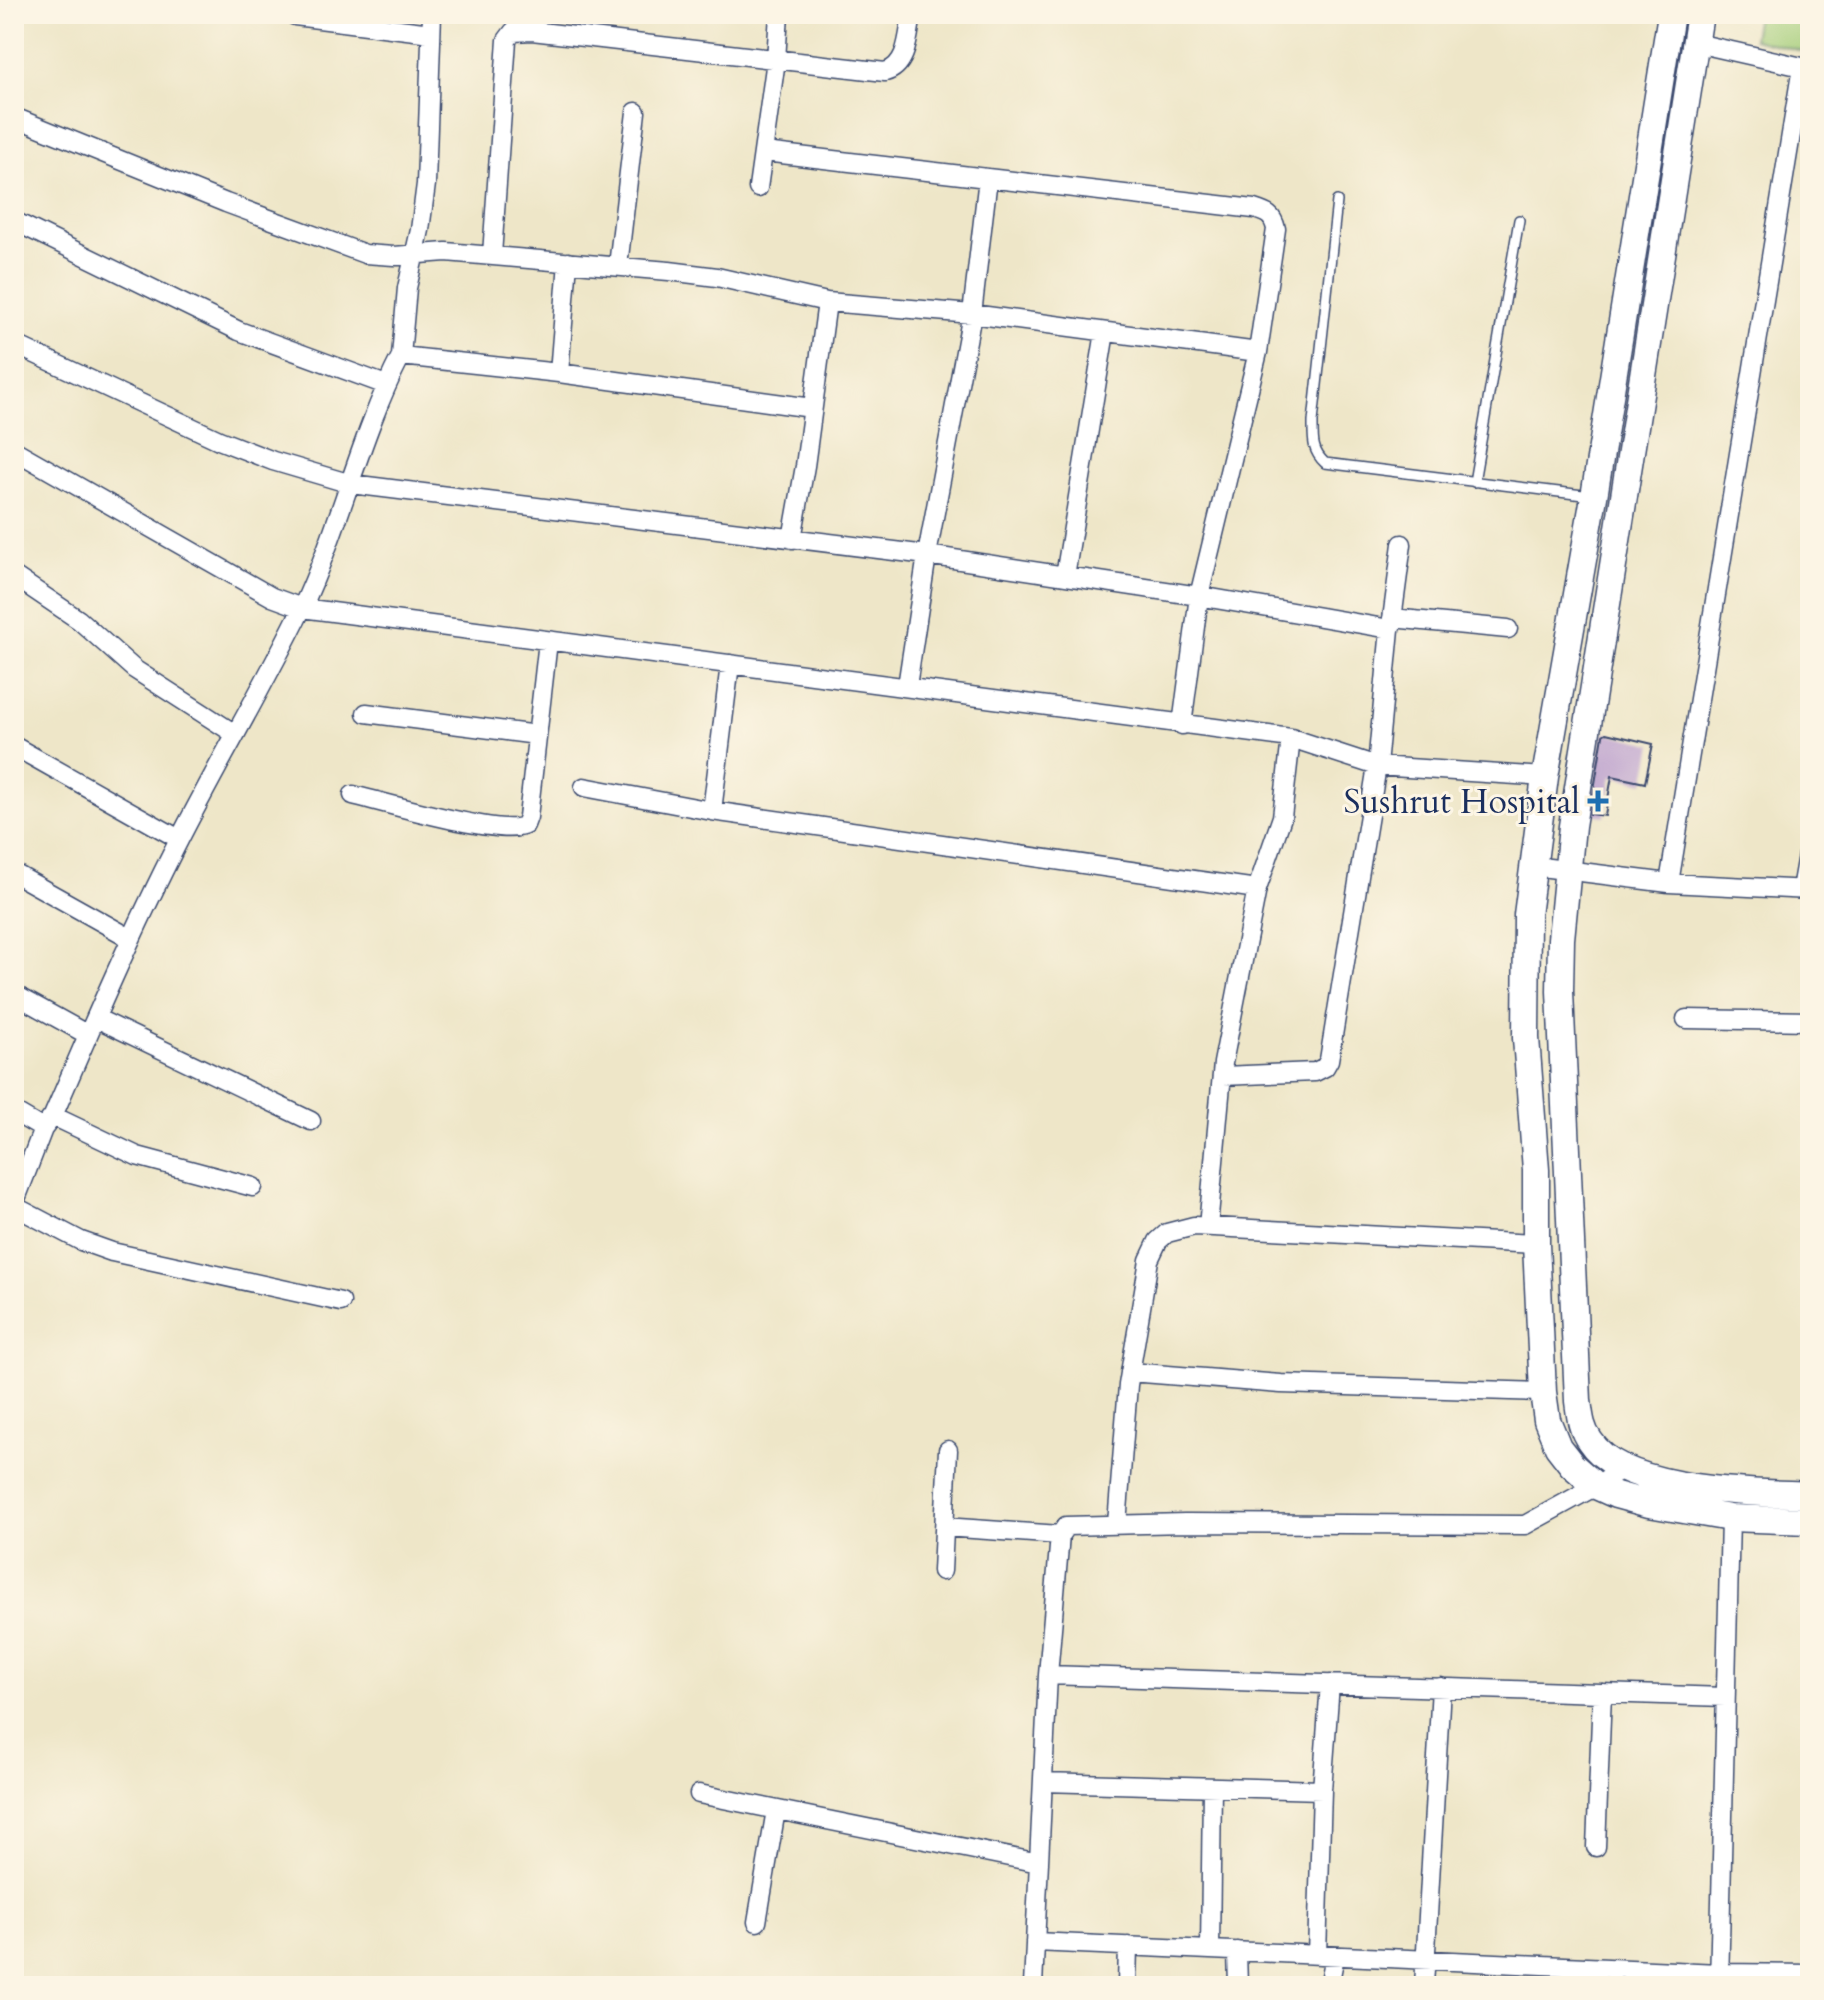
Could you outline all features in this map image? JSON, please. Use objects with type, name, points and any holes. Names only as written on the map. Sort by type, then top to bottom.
[{"type":"street","points":[[341,1302],[112,1252],[81,1241],[14,1205],[130,938],[302,608],[386,385],[401,356],[407,288],[426,184],[432,14]]},
{"type":"street","points":[[758,188],[776,60],[779,14]]},
{"type":"street","points":[[492,255],[507,40],[513,32],[532,31],[885,72],[895,69],[902,62],[912,14]]},
{"type":"street","points":[[1671,14],[1594,497],[1545,777],[1525,950],[1526,1038],[1536,1170],[1543,1392],[1547,1420],[1558,1447],[1572,1465],[1596,1486],[1649,1504],[1730,1518],[1810,1521]]},
{"type":"street","points":[[1693,15],[1696,43],[1572,826],[1561,939],[1578,1401],[1581,1425],[1591,1443],[1603,1456],[1642,1475],[1678,1485],[1810,1495]]},
{"type":"street","points":[[295,16],[431,33]]},
{"type":"street","points":[[1669,883],[1806,68],[1696,43]]},
{"type":"street","points":[[618,266],[636,112]]},
{"type":"street","points":[[14,117],[226,203],[344,247],[380,256],[432,252],[618,266],[717,277],[827,302],[972,314],[1258,352]]},
{"type":"street","points":[[764,152],[1254,209],[1268,213],[1274,220],[1276,229],[1258,352],[1199,596],[1182,725]]},
{"type":"street","points":[[907,686],[927,555],[972,314],[988,178]]},
{"type":"street","points":[[14,221],[239,331],[386,385]]},
{"type":"street","points":[[559,373],[568,262]]},
{"type":"street","points":[[792,539],[827,302]]},
{"type":"street","points":[[1065,576],[1105,332]]},
{"type":"street","points":[[14,344],[178,423],[247,452],[351,484],[927,555],[1391,623],[1508,629]]},
{"type":"street","points":[[401,356],[559,373],[812,408]]},
{"type":"street","points":[[14,450],[272,597],[302,608],[1291,738],[1377,766],[1545,777]]},
{"type":"street","points":[[1223,1076],[1315,1072],[1325,1067],[1329,1060],[1377,766],[1402,544]]},
{"type":"street","points":[[14,576],[72,614],[134,669],[235,734]]},
{"type":"street","points":[[353,795],[450,819],[519,829],[525,825],[548,641]]},
{"type":"street","points":[[712,811],[730,664]]},
{"type":"street","points":[[366,713],[537,735]]},
{"type":"street","points":[[1208,1227],[1223,1076],[1257,889],[1282,817],[1291,738]]},
{"type":"street","points":[[14,746],[179,839]]},
{"type":"street","points":[[584,787],[712,811],[1257,889]]},
{"type":"street","points":[[1533,866],[1669,883],[1806,890],[1810,838]]},
{"type":"street","points":[[14,873],[130,938]]},
{"type":"street","points":[[14,994],[311,1121]]},
{"type":"street","points":[[1686,1019],[1810,1021]]},
{"type":"street","points":[[14,1112],[137,1156],[253,1187]]},
{"type":"street","points":[[1117,1524],[1130,1372],[1149,1260],[1158,1241],[1167,1233],[1179,1228],[1208,1227],[1536,1244]]},
{"type":"street","points":[[1130,1372],[1281,1384],[1543,1392]]},
{"type":"street","points":[[942,1571],[948,1450]]},
{"type":"street","points":[[1033,1986],[1048,1675],[1060,1535],[1066,1526],[1525,1525],[1624,1467]]},
{"type":"street","points":[[1719,1979],[1730,1518]]},
{"type":"street","points":[[944,1527],[1060,1535]]},
{"type":"street","points":[[1048,1675],[1725,1697]]},
{"type":"street","points":[[1329,1986],[1322,1790],[1330,1684]]},
{"type":"street","points":[[1424,1986],[1441,1687]]},
{"type":"street","points":[[1596,1847],[1602,1693]]},
{"type":"street","points":[[1043,1782],[1322,1790]]},
{"type":"street","points":[[1210,1950],[1212,1787]]},
{"type":"street","points":[[699,1794],[1039,1863]]},
{"type":"street","points":[[757,1922],[776,1810]]},
{"type":"street","points":[[1035,1942],[1425,1958],[1719,1979],[1810,1974]]},
{"type":"street","points":[[1127,1986],[1128,1946]]},
{"type":"street","points":[[1237,1951],[1238,1986]]},
{"type":"lane","points":[[1337,201],[1313,422],[1316,455],[1325,463],[1594,497]]},
{"type":"lane","points":[[1474,482],[1519,220]]},
{"type":"green space","points":[[1757,14],[1810,14],[1810,53],[1753,39]]},
{"type":"building","points":[[1606,733],[1653,744],[1645,783],[1612,776],[1605,816],[1590,814],[1603,735]]},
{"type":"place","name":"Sushrut Hospital","points":[[1598,801]]}]
